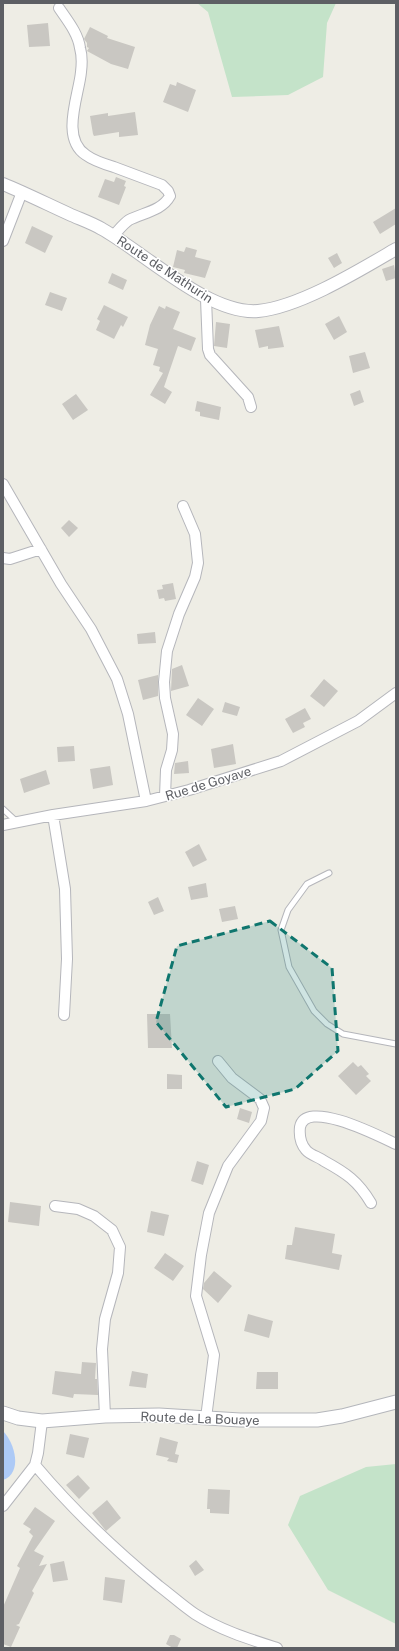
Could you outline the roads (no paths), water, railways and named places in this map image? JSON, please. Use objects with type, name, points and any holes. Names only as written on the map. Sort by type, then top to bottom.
[{"type":"main road","name":"Route de La Bouaye","points":[[3,1413],[18,1418],[42,1421],[105,1416],[159,1415],[240,1420],[317,1420],[342,1416],[396,1402]]},
{"type":"street","points":[[59,8],[77,37],[80,47],[81,72],[76,93],[72,129],[79,149],[85,155],[98,161],[162,186],[168,191],[170,196],[162,205],[124,224],[113,236]]},
{"type":"street","name":"Route de Mathurin","points":[[3,184],[102,229],[206,299],[236,309],[248,311],[271,308],[295,301],[356,272],[396,249]]},
{"type":"street","points":[[3,241],[22,192]]},
{"type":"street","points":[[206,299],[208,349],[210,355],[248,397],[251,408]]},
{"type":"street","points":[[3,484],[61,584],[91,629],[117,679],[128,714],[146,801]]},
{"type":"street","points":[[165,796],[166,770],[172,750],[173,734],[165,698],[164,682],[167,651],[179,614],[196,576],[198,563],[195,534],[183,506]]},
{"type":"street","points":[[3,558],[10,558],[41,549]]},
{"type":"street","name":"Rue de Goyave","points":[[3,824],[146,801],[281,761],[358,721],[396,693]]},
{"type":"street","points":[[53,815],[66,889],[67,959],[64,1015]]},
{"type":"street","points":[[206,1418],[214,1355],[196,1296],[201,1255],[209,1213],[228,1166],[261,1121],[264,1108],[260,1099],[232,1078],[218,1061]]},
{"type":"street","points":[[371,1203],[357,1183],[347,1173],[307,1152],[301,1143],[299,1134],[301,1125],[307,1118],[317,1116],[332,1118],[373,1133],[396,1144]]},
{"type":"street","points":[[55,1206],[78,1209],[94,1216],[112,1230],[120,1247],[118,1273],[105,1319],[102,1349],[105,1416]]},
{"type":"street","points":[[3,1506],[35,1465],[42,1421]]},
{"type":"street","points":[[35,1465],[84,1520],[138,1568],[195,1614],[216,1626],[277,1648]]},
{"type":"lane","points":[[3,809],[17,822]]},
{"type":"lane","points":[[329,873],[307,884],[288,910],[281,930],[289,967],[314,1011],[327,1024],[343,1034],[396,1044]]},
{"type":"water","points":[[3,1431],[14,1450],[15,1465],[9,1476],[3,1480]]}]
